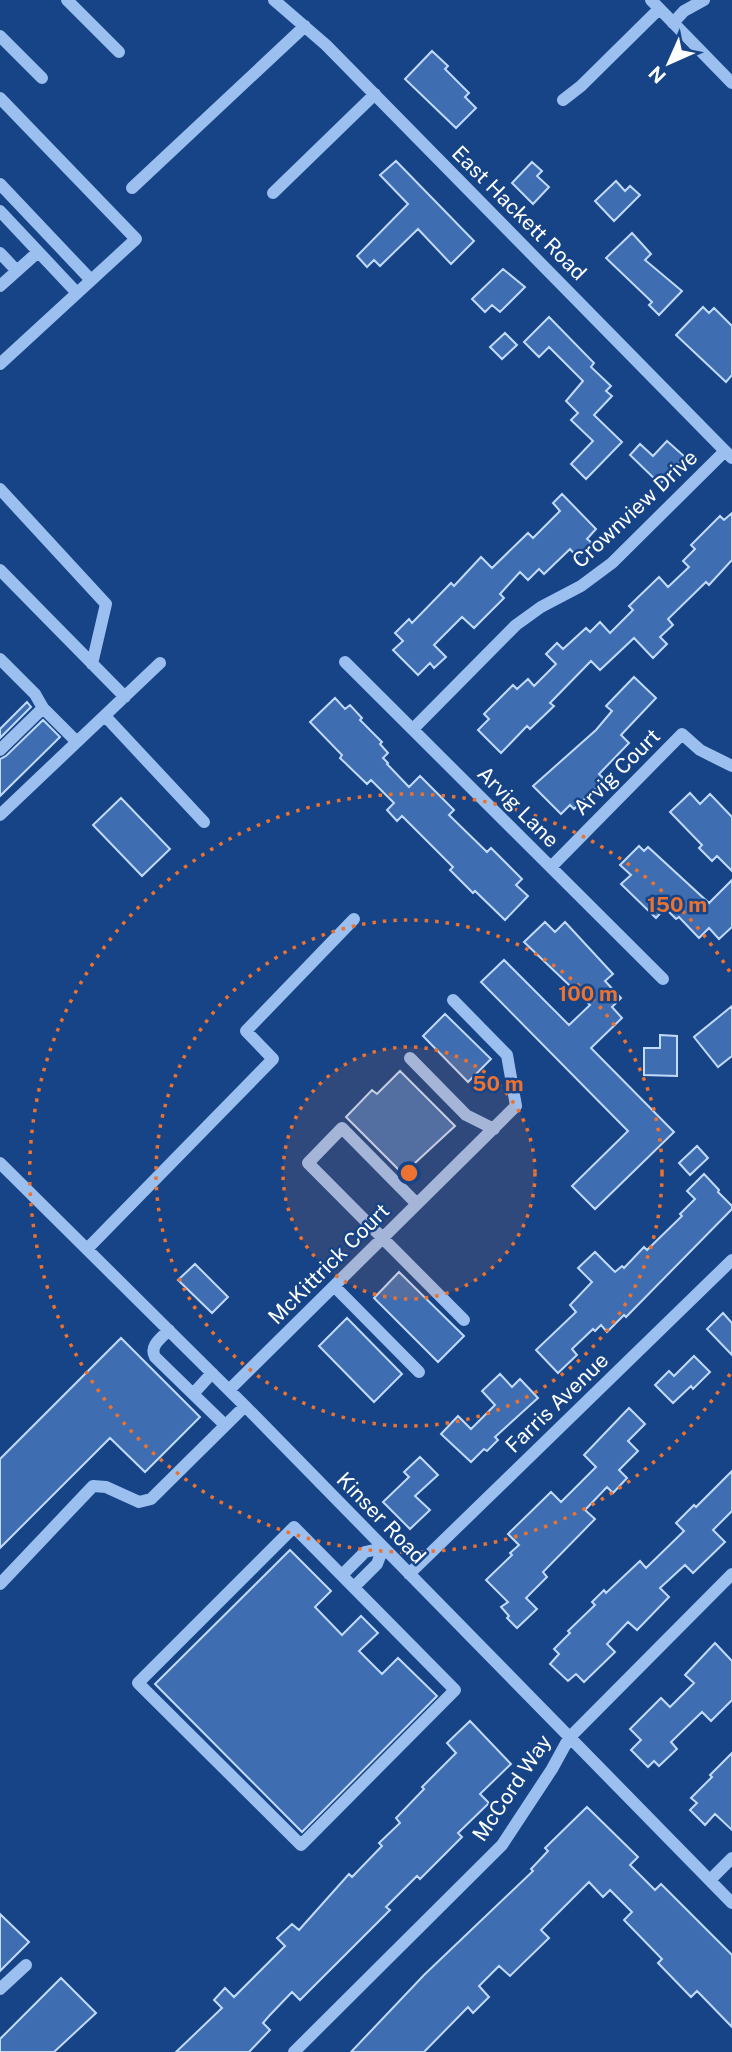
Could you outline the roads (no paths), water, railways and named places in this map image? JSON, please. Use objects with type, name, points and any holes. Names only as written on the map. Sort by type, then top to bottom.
[{"type":"street","points":[[67,0],[119,52]]},
{"type":"street","name":"East Hackett Road","points":[[274,0],[306,26],[375,94],[728,454]]},
{"type":"street","points":[[673,23],[684,11],[704,0]]},
{"type":"street","points":[[563,100],[581,86],[655,4],[732,83]]},
{"type":"street","points":[[132,188],[306,26]]},
{"type":"street","points":[[0,36],[42,78]]},
{"type":"street","points":[[273,193],[375,94]]},
{"type":"street","points":[[0,98],[136,239],[0,364]]},
{"type":"street","points":[[0,184],[91,280]]},
{"type":"street","points":[[0,211],[77,293]]},
{"type":"street","points":[[0,286],[38,252]]},
{"type":"street","points":[[0,253],[17,271]]},
{"type":"street","name":"Crownview Drive","points":[[413,729],[516,625],[601,572],[728,454]]},
{"type":"street","points":[[0,489],[106,604],[92,664]]},
{"type":"street","points":[[0,570],[125,697]]},
{"type":"street","points":[[0,659],[77,742]]},
{"type":"street","name":"Arvig Lane","points":[[345,662],[663,979]]},
{"type":"street","points":[[0,815],[160,663]]},
{"type":"street","points":[[0,750],[43,708]]},
{"type":"street","points":[[105,716],[204,822]]},
{"type":"street","name":"Arvig Court","points":[[551,867],[682,734],[700,750],[732,766]]},
{"type":"street","points":[[87,1249],[273,1059],[246,1031],[354,919]]},
{"type":"street","name":"McKittrick Court","points":[[229,1390],[516,1106],[507,1055],[453,1000]]},
{"type":"street","points":[[410,1058],[466,1115],[494,1129]]},
{"type":"street","points":[[417,1204],[342,1128],[308,1163],[464,1320]]},
{"type":"street","name":"Kinser Road","points":[[0,1163],[245,1406],[732,1903]]},
{"type":"street","name":"Farris Avenue","points":[[409,1574],[732,1260]]},
{"type":"street","points":[[334,1286],[419,1372]]},
{"type":"street","points":[[169,1330],[154,1345],[152,1352],[225,1426]]},
{"type":"street","points":[[193,1394],[212,1373]]},
{"type":"street","points":[[0,1584],[93,1486],[106,1487],[139,1502],[151,1499],[245,1406]]},
{"type":"street","points":[[293,1527],[342,1575],[455,1690],[300,1845],[138,1683],[293,1527]]},
{"type":"street","points":[[342,1575],[365,1552],[383,1548]]},
{"type":"street","points":[[354,1587],[377,1564],[383,1548]]},
{"type":"street","name":"McCord Way","points":[[294,2052],[502,1845],[569,1738],[732,1574]]},
{"type":"street","points":[[710,1880],[732,1858]]},
{"type":"street","points":[[0,1989],[26,1965]]}]
